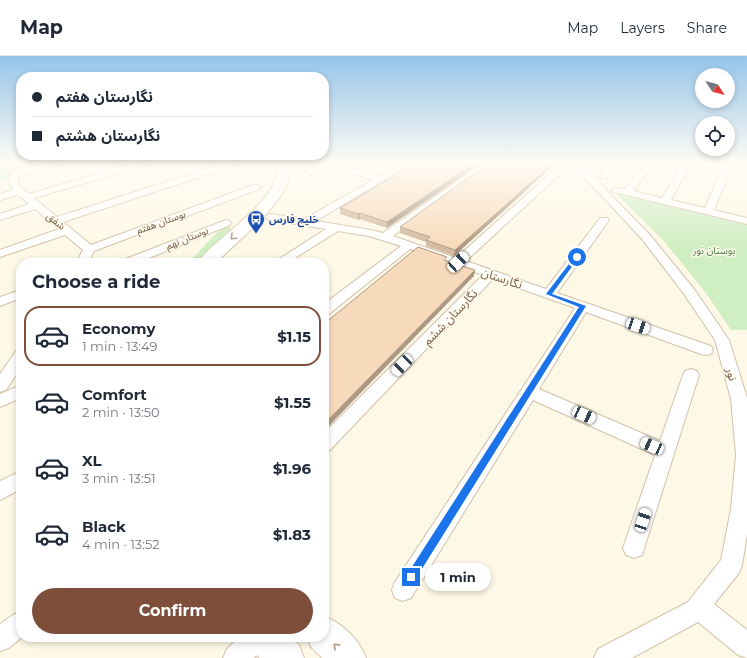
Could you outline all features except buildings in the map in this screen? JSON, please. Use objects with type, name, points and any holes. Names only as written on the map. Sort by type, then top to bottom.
[{"type":"main road","points":[[211,258],[250,221],[278,190]]},
{"type":"main road","points":[[230,258],[271,217],[293,190]]},
{"type":"main road","points":[[329,639],[348,658]]},
{"type":"main road","points":[[269,642],[286,658]]},
{"type":"street","name":"شفق","points":[[21,190],[89,249]]},
{"type":"street","points":[[0,197],[24,194],[39,190]]},
{"type":"street","points":[[56,220],[149,190]]},
{"type":"street","name":"بوستان هفتم","points":[[89,249],[248,190]]},
{"type":"street","points":[[307,222],[362,190]]},
{"type":"street","points":[[384,238],[451,190]]},
{"type":"street","points":[[458,262],[537,190]]},
{"type":"street","name":"نور","points":[[609,190],[689,292],[722,340],[739,399],[746,454],[741,509],[731,564],[698,606],[700,608]]},
{"type":"street","points":[[618,190],[747,220]]},
{"type":"street","points":[[667,198],[671,190]]},
{"type":"street","points":[[709,211],[718,190]]},
{"type":"street","points":[[0,217],[38,206]]},
{"type":"street","name":"نگارستان","points":[[271,217],[337,227],[409,245],[706,350]]},
{"type":"street","points":[[549,294],[604,220]]},
{"type":"street","name":"بوستان نهم","points":[[139,258],[226,223]]},
{"type":"street","points":[[287,258],[337,227]]},
{"type":"street","points":[[0,254],[68,230]]},
{"type":"street","points":[[329,307],[409,245]]},
{"type":"street","points":[[85,258],[89,249]]},
{"type":"street","name":"نگارستان ششم","points":[[329,440],[491,274]]},
{"type":"street","points":[[0,302],[16,296]]},
{"type":"street","points":[[403,590],[583,306]]},
{"type":"street","points":[[0,386],[16,362]]},
{"type":"street","points":[[634,548],[691,375]]},
{"type":"street","points":[[529,391],[666,452]]},
{"type":"street","points":[[0,401],[16,393]]},
{"type":"street","points":[[0,491],[16,482]]},
{"type":"street","points":[[607,658],[663,630],[700,608],[747,646]]},
{"type":"street","points":[[0,639],[16,627]]},
{"type":"street","points":[[236,658],[252,642]]},
{"type":"green space","name":"بوستان نور","points":[[615,193],[747,225],[747,330],[731,330],[706,293],[663,240]]},
{"type":"green space","points":[[226,223],[231,229],[202,258],[193,258]]},
{"type":"place","name":"خلیج فارس","points":[[256,234]]},
{"type":"route","points":[[411,577],[583,306],[549,294],[577,257]]}]
